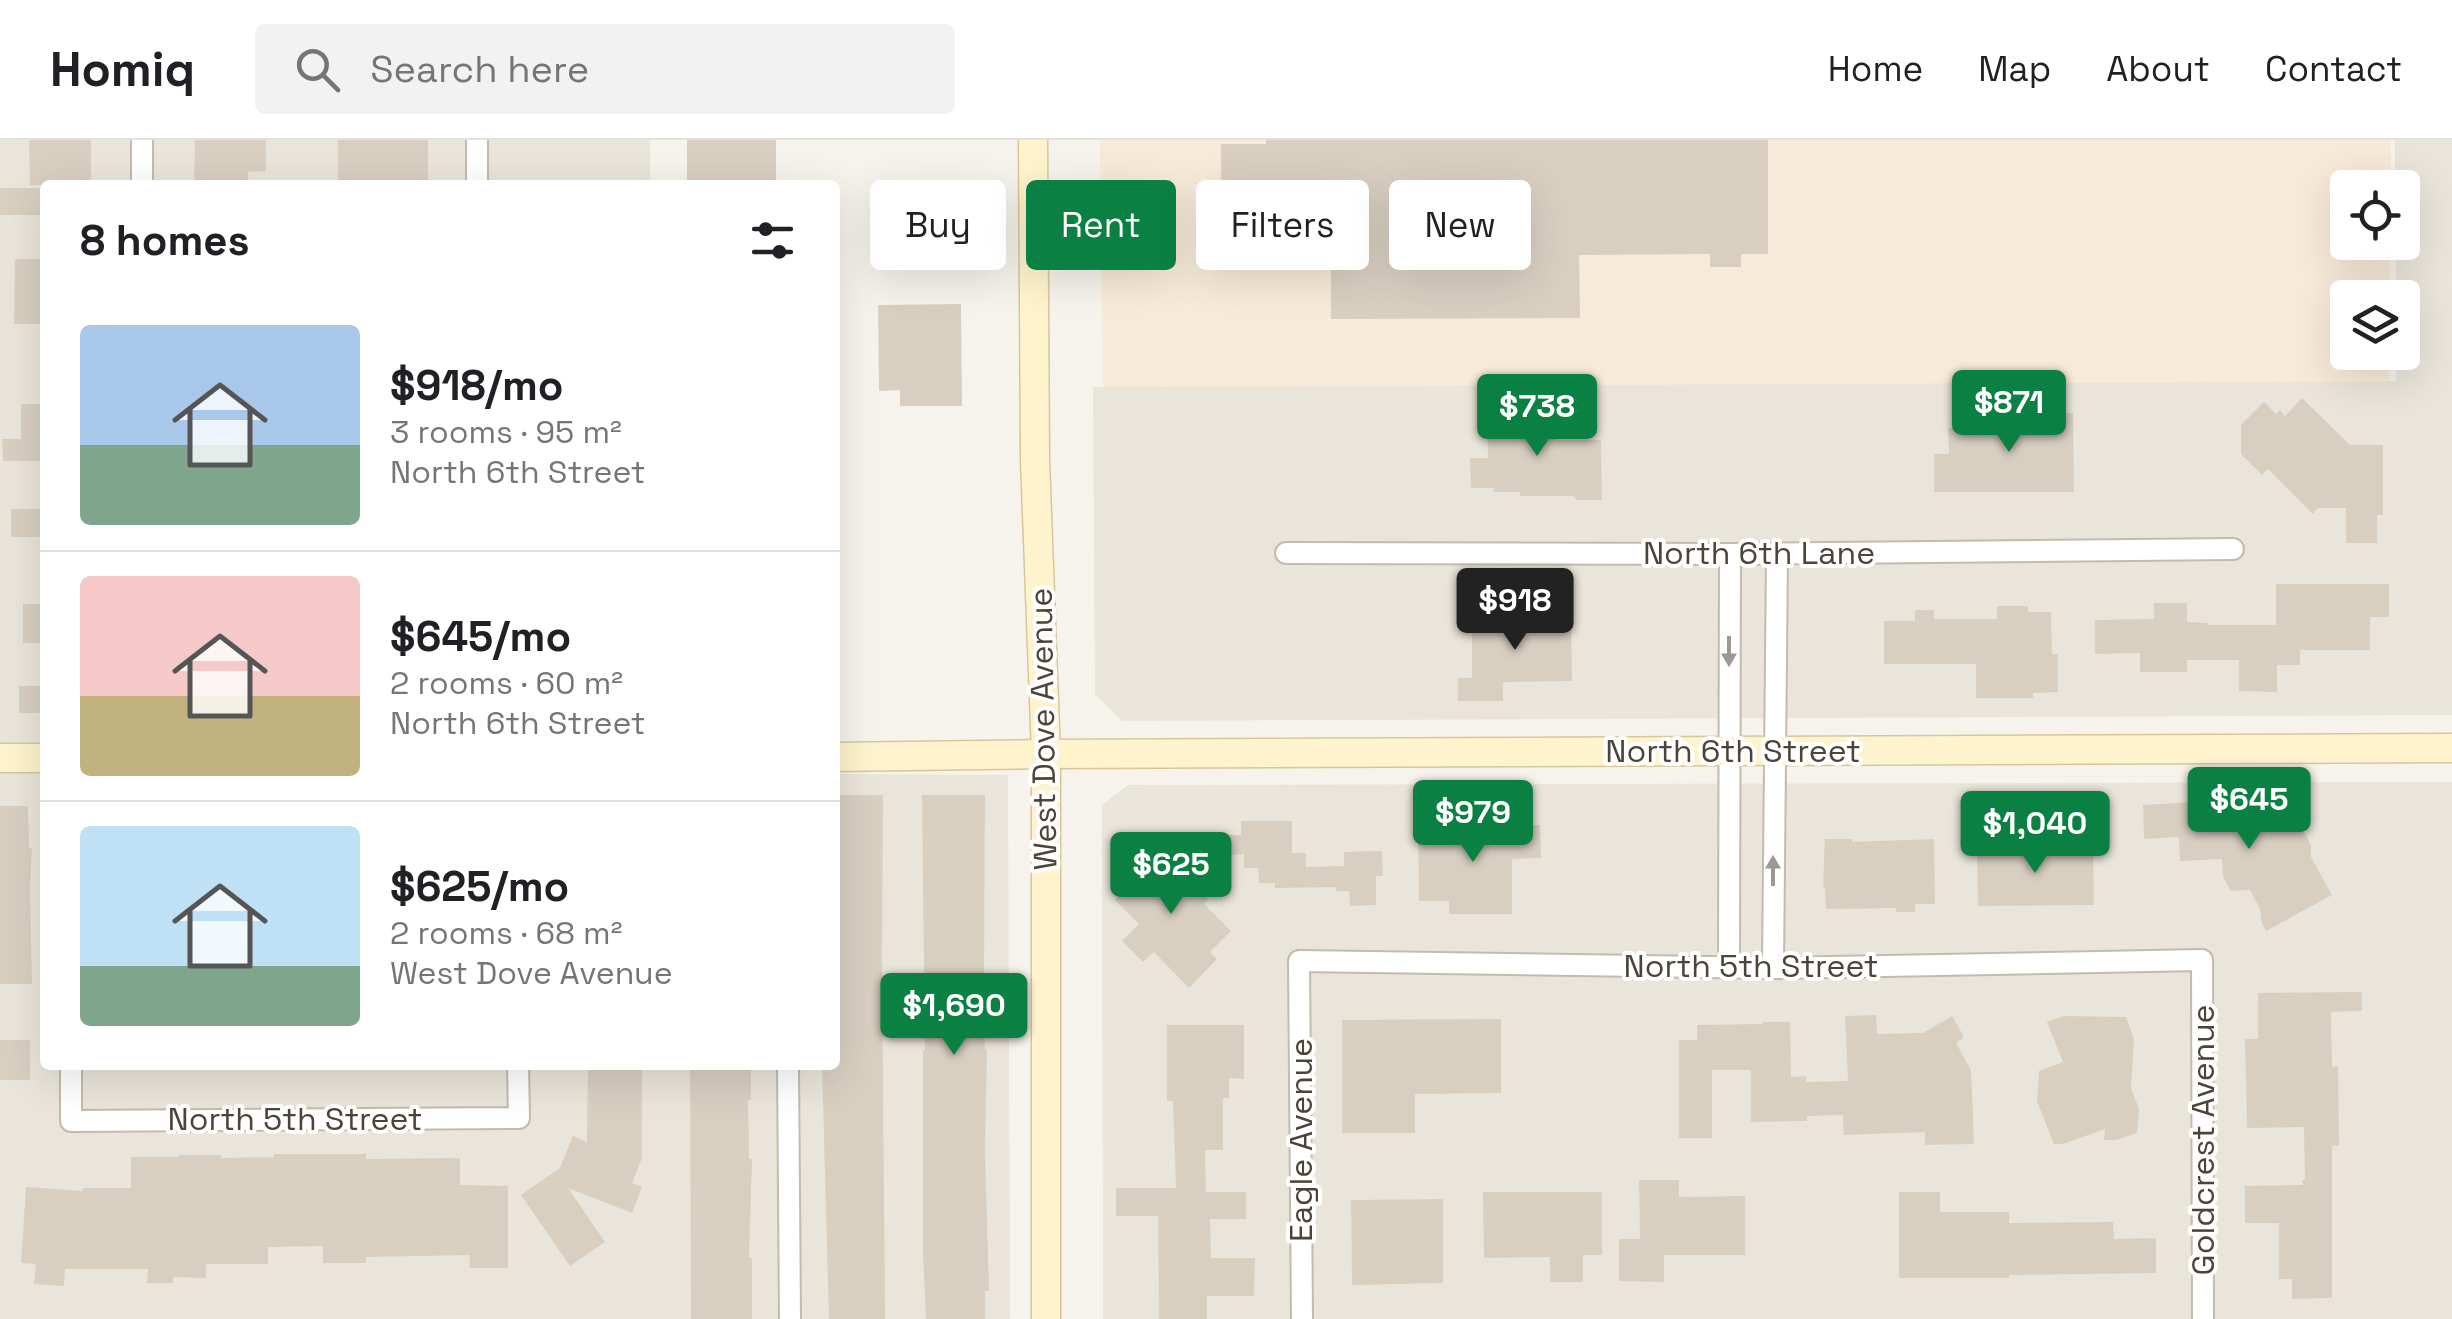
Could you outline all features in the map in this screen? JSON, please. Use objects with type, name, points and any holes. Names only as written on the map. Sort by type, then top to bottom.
[{"type":"street","points":[[142,140],[142,180]]},
{"type":"street","points":[[477,140],[477,180]]},
{"type":"street","name":"West Dove Avenue","points":[[1033,140],[1035,460],[1046,754],[1046,1319]]},
{"type":"street","name":"North 6th Lane","points":[[1286,552],[1777,554],[2232,549]]},
{"type":"street","points":[[1729,968],[1730,554]]},
{"type":"street","points":[[1773,968],[1777,554]]},
{"type":"street","name":"North 6th Street","points":[[840,757],[2452,748]]},
{"type":"street","points":[[0,758],[40,758]]},
{"type":"street","name":"North 5th Street","points":[[1299,962],[1773,968],[2202,960]]},
{"type":"street","name":"Goldcrest Avenue","points":[[2202,960],[2204,1319]]},
{"type":"street","name":"Eagle Avenue","points":[[1299,962],[1302,1319]]},
{"type":"street","name":"North 5th Street","points":[[71,1070],[71,1120],[518,1118],[518,1070]]},
{"type":"street","points":[[788,1070],[790,1319]]},
{"type":"shaded area","points":[[0,140],[650,140],[650,180],[40,180],[40,1070],[840,1070],[840,774],[1008,775],[1010,1319],[0,1319]]},
{"type":"shaded area","points":[[1100,140],[2391,140],[2391,170],[2330,170],[2330,260],[2390,260],[2390,280],[2330,280],[2330,370],[2389,370],[2389,381],[1103,387],[1102,270],[1176,270],[1176,180],[1100,180]]},
{"type":"shaded area","points":[[2395,140],[2452,140],[2452,715],[1122,721],[1095,694],[1093,387],[2396,381],[2396,370],[2420,370],[2420,280],[2396,280],[2396,260],[2420,260],[2420,170],[2395,170]]},
{"type":"shaded area","points":[[2452,782],[2452,1319],[1103,1319],[1102,805],[1128,785]]},
{"type":"building","points":[[29,140],[91,140],[91,180],[40,180],[40,185],[30,185]]},
{"type":"building","points":[[195,140],[266,140],[266,171],[248,172],[248,180],[194,180]]},
{"type":"building","points":[[338,140],[428,140],[428,180],[338,180]]},
{"type":"building","points":[[687,140],[776,140],[776,180],[687,180]]},
{"type":"building","points":[[1266,140],[1768,140],[1768,254],[1741,254],[1741,267],[1710,267],[1710,254],[1579,255],[1580,318],[1331,319],[1331,270],[1369,270],[1369,180],[1221,180],[1221,144],[1266,144]]},
{"type":"building","points":[[0,188],[40,188],[40,215],[0,215]]},
{"type":"building","points":[[15,259],[40,259],[40,324],[14,324]]},
{"type":"building","points":[[961,304],[962,406],[900,406],[900,390],[879,391],[878,305]]},
{"type":"building","points":[[2302,398],[2350,445],[2383,445],[2383,515],[2377,515],[2377,543],[2346,543],[2346,508],[2318,508],[2313,514],[2268,469],[2262,475],[2241,454],[2241,425],[2264,402],[2276,414],[2280,410],[2285,416]]},
{"type":"building","points":[[21,404],[40,404],[40,461],[3,461],[2,439],[21,439]]},
{"type":"building","points":[[1487,409],[1512,409],[1512,416],[1557,416],[1557,440],[1601,440],[1602,500],[1520,496],[1520,492],[1471,488],[1470,458],[1488,458]]},
{"type":"building","points":[[2073,413],[2074,492],[1934,492],[1934,454],[1949,454],[1948,428],[1972,428],[1971,414]]},
{"type":"building","points":[[11,509],[40,509],[40,537],[11,537]]},
{"type":"building","points":[[2276,584],[2389,584],[2389,617],[2370,617],[2370,650],[2300,650],[2300,665],[2277,665],[2277,692],[2239,691],[2239,660],[2187,660],[2187,672],[2140,672],[2140,653],[2095,654],[2095,620],[2154,619],[2154,603],[2187,603],[2187,622],[2276,625]]},
{"type":"building","points":[[1472,602],[1493,602],[1493,617],[1571,617],[1572,681],[1503,682],[1503,701],[1458,701],[1458,678],[1472,678]]},
{"type":"building","points":[[23,604],[40,604],[40,643],[23,643]]},
{"type":"building","points":[[1997,606],[2028,606],[2028,612],[2051,612],[2052,654],[2058,654],[2058,692],[2033,693],[2033,698],[1976,698],[1976,664],[1884,664],[1884,621],[1915,621],[1915,610],[1934,610],[1934,619],[1997,619]]},
{"type":"building","points":[[19,686],[40,686],[40,713],[19,713]]},
{"type":"building","points":[[2277,792],[2278,816],[2294,815],[2332,895],[2266,931],[2250,890],[2231,891],[2223,877],[2222,859],[2180,861],[2179,837],[2144,839],[2143,805],[2194,802],[2195,828],[2230,826],[2229,794]]},
{"type":"building","points":[[840,795],[883,795],[885,1319],[829,1319],[822,1070],[840,1070]]},
{"type":"building","points":[[922,795],[985,795],[989,1291],[985,1291],[985,1319],[926,1319]]},
{"type":"building","points":[[0,806],[28,806],[32,848],[32,984],[0,984]]},
{"type":"building","points":[[1241,821],[1292,821],[1292,853],[1306,853],[1306,867],[1344,866],[1344,852],[1382,851],[1383,876],[1376,876],[1376,905],[1350,906],[1349,891],[1336,891],[1336,887],[1275,888],[1275,883],[1259,883],[1258,868],[1244,868],[1244,854],[1228,855],[1227,835],[1241,835]]},
{"type":"building","points":[[1540,825],[1541,858],[1512,859],[1512,914],[1449,914],[1449,901],[1419,901],[1418,826]]},
{"type":"building","points":[[1825,839],[1934,839],[1935,904],[1915,904],[1915,912],[1896,912],[1896,908],[1826,909]]},
{"type":"building","points":[[2093,847],[2094,905],[1978,906],[1977,848]]},
{"type":"building","points":[[1157,848],[1164,856],[1169,851],[1194,878],[1191,881],[1208,899],[1204,904],[1231,931],[1210,952],[1217,959],[1189,988],[1154,952],[1143,962],[1122,941],[1139,924],[1115,900],[1125,890],[1120,885]]},
{"type":"building","points":[[2362,992],[2362,1011],[2331,1012],[2332,1067],[2338,1066],[2339,1146],[2332,1146],[2332,1298],[2292,1299],[2292,1279],[2279,1279],[2279,1223],[2245,1223],[2245,1186],[2303,1185],[2304,1127],[2247,1128],[2245,1039],[2258,1039],[2258,993]]},
{"type":"building","points":[[1876,1015],[1877,1034],[1923,1033],[1952,1016],[1964,1037],[1956,1043],[1971,1070],[1974,1144],[1925,1145],[1925,1132],[1844,1135],[1843,1115],[1807,1116],[1807,1121],[1751,1122],[1751,1070],[1712,1070],[1712,1138],[1679,1138],[1679,1040],[1697,1040],[1697,1025],[1790,1022],[1791,1077],[1806,1076],[1806,1082],[1848,1081],[1845,1016]]},
{"type":"building","points":[[2064,1016],[2126,1017],[2134,1040],[2131,1088],[2139,1109],[2137,1133],[2104,1140],[2105,1129],[2054,1144],[2037,1101],[2039,1071],[2063,1062],[2047,1022]]},
{"type":"building","points":[[1501,1019],[1501,1093],[1415,1094],[1415,1133],[1342,1133],[1342,1020]]},
{"type":"building","points":[[1167,1025],[1244,1025],[1244,1079],[1229,1078],[1229,1098],[1223,1098],[1223,1150],[1205,1150],[1206,1192],[1246,1192],[1246,1219],[1210,1219],[1211,1258],[1255,1258],[1254,1296],[1207,1296],[1207,1319],[1159,1319],[1158,1216],[1116,1216],[1116,1188],[1176,1188],[1173,1101],[1167,1101]]},
{"type":"building","points":[[0,1040],[30,1040],[30,1080],[0,1080]]},
{"type":"building","points":[[588,1070],[642,1070],[642,1158],[632,1183],[642,1187],[632,1213],[568,1188],[605,1242],[570,1266],[521,1195],[560,1168],[573,1136],[587,1142]]},
{"type":"building","points":[[690,1070],[751,1070],[748,1100],[752,1319],[691,1319]]},
{"type":"building","points":[[366,1154],[366,1159],[460,1158],[460,1185],[508,1186],[508,1268],[469,1268],[470,1255],[366,1257],[366,1263],[323,1263],[323,1246],[268,1247],[268,1264],[206,1264],[206,1278],[173,1277],[173,1283],[147,1283],[148,1269],[65,1269],[64,1286],[34,1284],[36,1264],[21,1263],[26,1187],[83,1191],[131,1188],[131,1157]]},
{"type":"building","points":[[1639,1180],[1679,1180],[1679,1197],[1745,1196],[1745,1255],[1664,1255],[1664,1282],[1619,1281],[1619,1239],[1640,1239]]},
{"type":"building","points":[[1483,1192],[1602,1192],[1602,1255],[1583,1255],[1583,1282],[1550,1282],[1550,1257],[1484,1258]]},
{"type":"building","points":[[1899,1192],[1940,1192],[1940,1212],[2009,1212],[2009,1223],[2113,1222],[2114,1239],[2156,1238],[2156,1273],[1899,1278]]},
{"type":"building","points":[[1443,1199],[1443,1283],[1352,1285],[1351,1200]]}]
